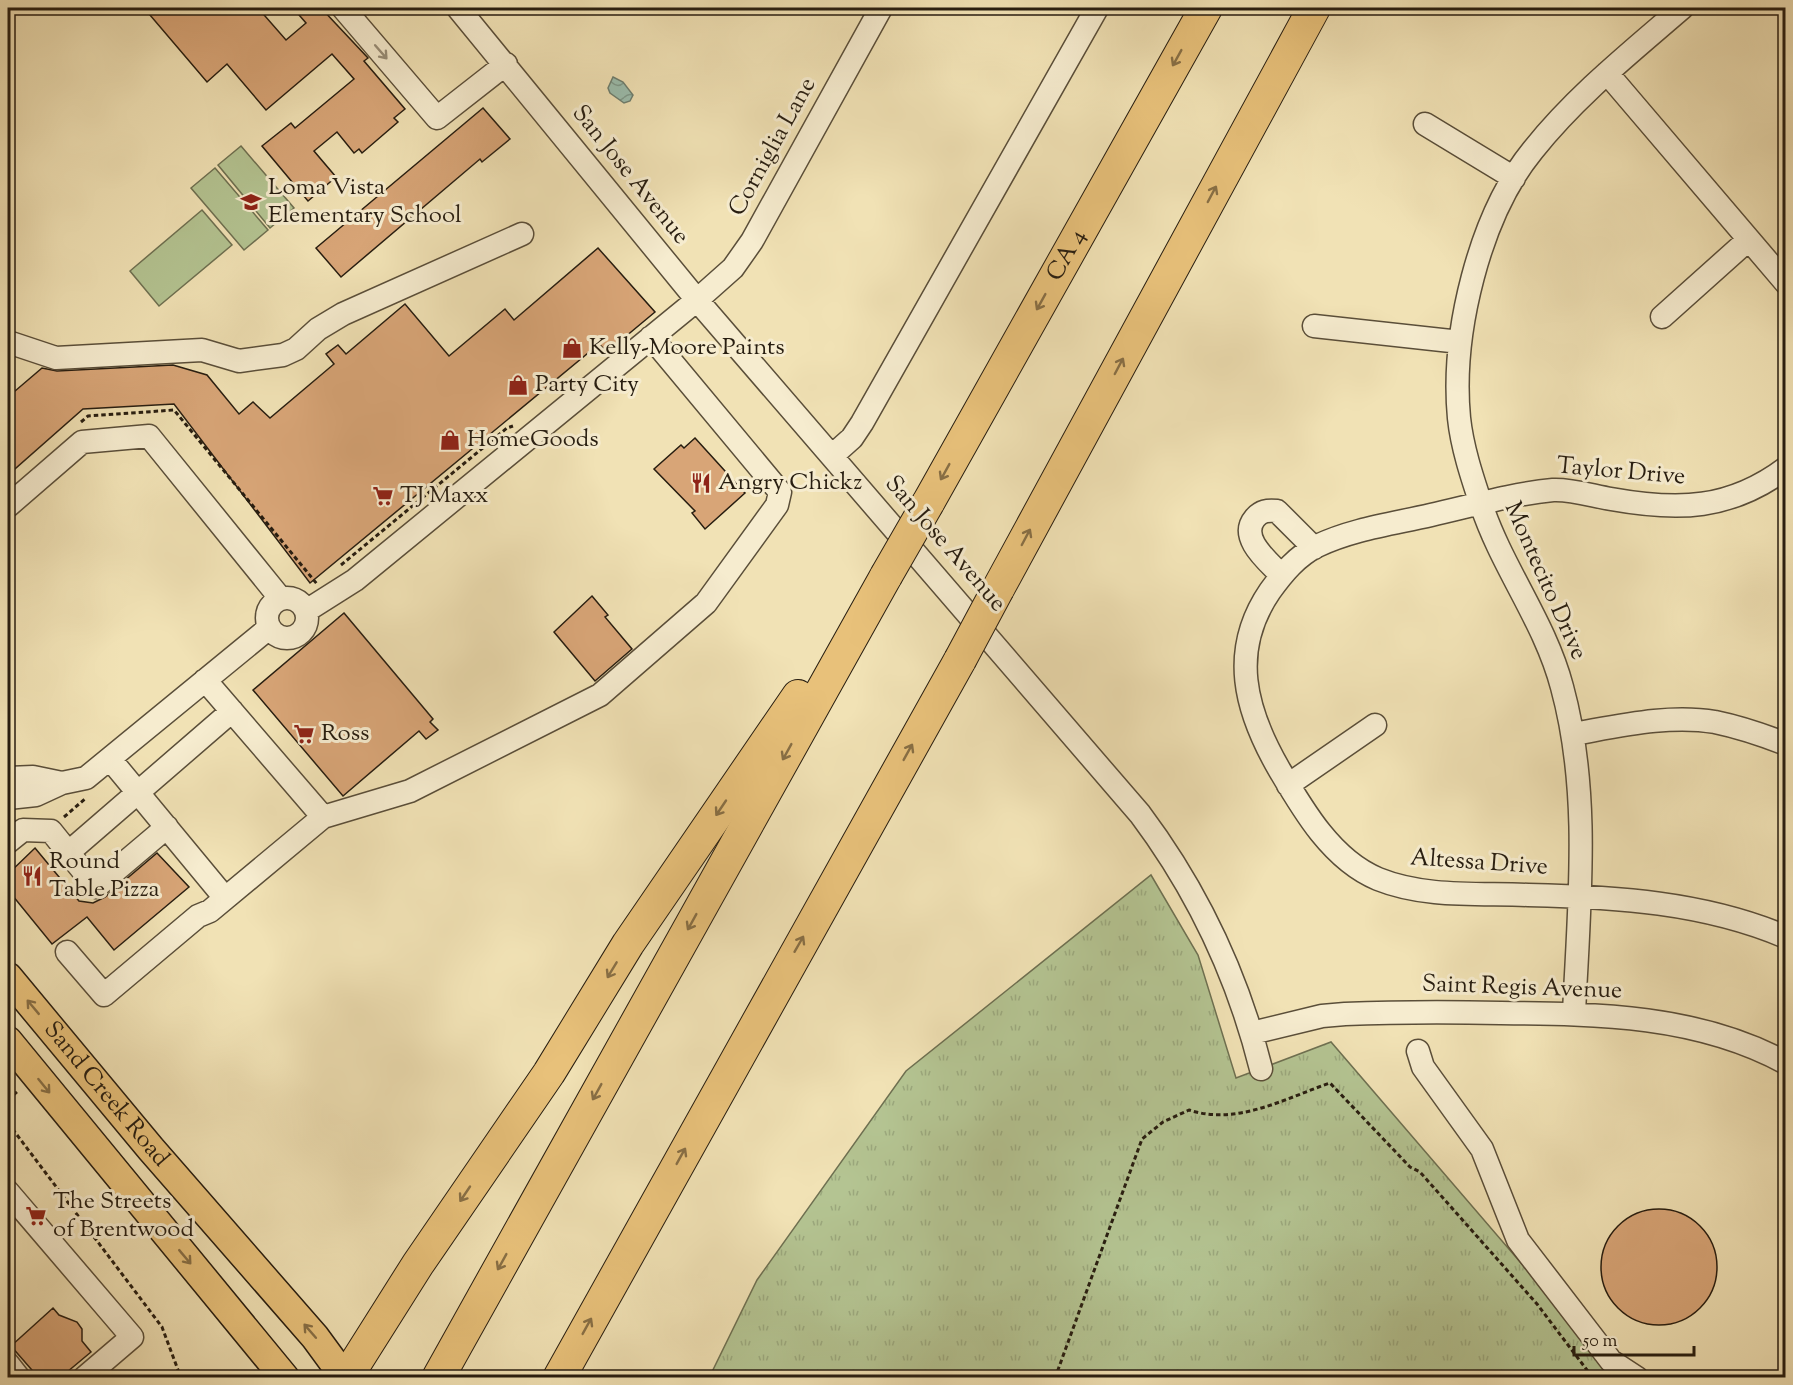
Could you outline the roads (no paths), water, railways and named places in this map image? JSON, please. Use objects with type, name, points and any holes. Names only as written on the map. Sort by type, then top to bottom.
[{"type":"highway","name":"CA 4","points":[[438,1377],[856,627],[1206,8]]},
{"type":"highway","points":[[559,1377],[960,660],[1314,8]]},
{"type":"highway","points":[[346,1377],[418,1264],[549,1073],[628,944],[828,654],[856,627]]},
{"type":"main road","name":"Sand Creek Road","points":[[8,977],[151,1149],[315,1337],[346,1377]]},
{"type":"main road","name":"Sand Creek Road","points":[[8,1041],[285,1377]]},
{"type":"street","points":[[343,8],[437,118],[506,64]]},
{"type":"street","name":"San Jose Avenue","points":[[458,8],[697,300],[833,455],[1161,843],[1195,898],[1219,947],[1252,1033],[1262,1069]]},
{"type":"street","name":"Corniglia Lane","points":[[306,611],[355,580],[697,300],[733,267],[752,241],[881,8]]},
{"type":"street","points":[[833,455],[852,438],[862,423],[1097,8]]},
{"type":"street","name":"Montecito Drive","points":[[1574,1013],[1579,896],[1579,776],[1573,734],[1550,650],[1494,541],[1480,504],[1459,420],[1460,342],[1478,260],[1514,178],[1532,151],[1563,116],[1606,73],[1682,8]]},
{"type":"street","points":[[1606,73],[1785,283]]},
{"type":"street","points":[[1425,124],[1514,178]]},
{"type":"street","points":[[8,342],[56,358],[202,350],[239,361],[283,355],[296,350],[318,329],[343,314],[522,234]]},
{"type":"street","points":[[1662,317],[1748,240]]},
{"type":"street","points":[[1314,326],[1460,342]]},
{"type":"street","points":[[67,952],[104,995],[198,916],[210,911],[323,817],[410,791],[600,695],[706,603],[777,505],[780,492],[651,338]]},
{"type":"street","points":[[8,506],[82,442],[150,436],[281,599]]},
{"type":"street","name":"Taylor Drive","points":[[1480,504],[1556,490],[1650,506],[1709,505],[1762,486],[1785,468]]},
{"type":"street","name":"Altessa Drive","points":[[1480,504],[1349,532],[1314,548],[1281,575],[1258,608],[1249,632],[1246,683],[1251,711],[1263,741],[1288,785],[1322,834],[1349,861],[1376,878],[1404,887],[1439,892],[1579,896],[1652,902],[1710,912],[1785,937]]},
{"type":"street","points":[[1281,575],[1256,547],[1250,533],[1252,522],[1258,514],[1267,510],[1277,511],[1314,548]]},
{"type":"street","points":[[281,599],[294,599],[306,611],[307,625],[298,636],[292,639],[279,637],[269,628],[268,610],[281,599]]},
{"type":"street","points":[[8,798],[36,795],[62,783],[86,778],[269,628]]},
{"type":"street","points":[[206,680],[323,817]]},
{"type":"street","points":[[69,852],[232,711]]},
{"type":"street","points":[[1573,734],[1634,723],[1680,720],[1714,722],[1785,744]]},
{"type":"street","points":[[1288,785],[1375,725]]},
{"type":"street","points":[[110,759],[225,898]]},
{"type":"street","points":[[8,778],[33,777],[62,783]]},
{"type":"street","points":[[8,842],[22,830],[51,831],[96,887],[167,827]]},
{"type":"street","name":"Saint Regis Avenue","points":[[1252,1033],[1322,1016],[1346,1014],[1574,1013],[1694,1027],[1764,1051],[1785,1063]]},
{"type":"street","points":[[1418,1051],[1423,1067],[1482,1149],[1518,1240],[1611,1361],[1637,1377]]},
{"type":"street","points":[[8,1192],[132,1337],[84,1377]]},
{"type":"street","points":[[8,1364],[19,1377]]},
{"type":"water","points":[[613,77],[623,82],[633,95],[630,101],[624,103],[610,93],[608,88]]},
{"type":"place","name":"Loma Vista Elementary School","points":[[251,202]]},
{"type":"place","name":"Kelly-Moore Paints","points":[[572,348]]},
{"type":"place","name":"Party City","points":[[518,385]]},
{"type":"place","name":"HomeGoods","points":[[450,440]]},
{"type":"place","name":"Angry Chickz","points":[[701,483]]},
{"type":"place","name":"TJ Maxx","points":[[383,496]]},
{"type":"place","name":"Ross","points":[[304,734]]},
{"type":"place","name":"Round Table Pizza","points":[[32,876]]},
{"type":"place","name":"The Streets of Brentwood","points":[[36,1216]]}]
